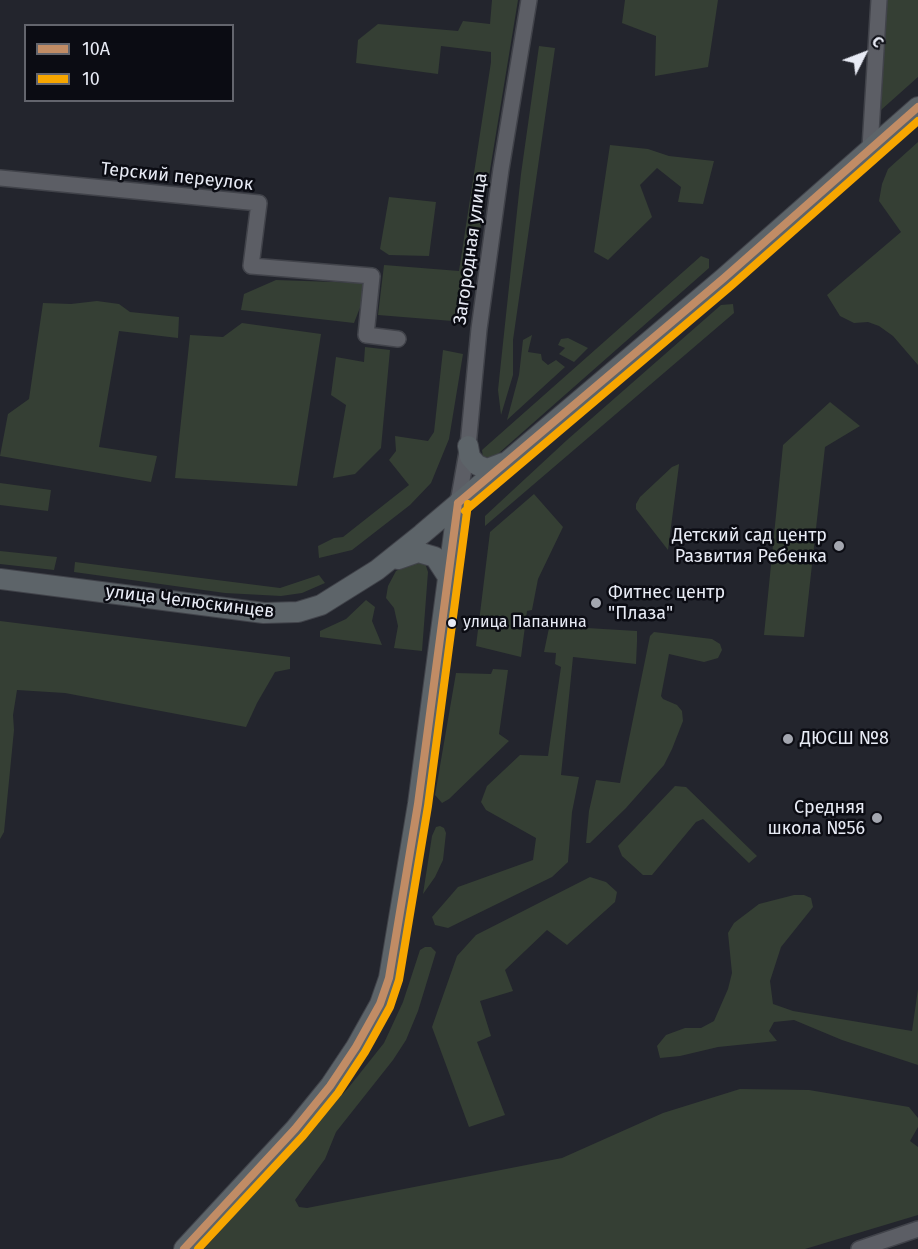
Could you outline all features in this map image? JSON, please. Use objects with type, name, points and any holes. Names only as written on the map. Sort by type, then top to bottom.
[{"type":"main road","name":"улица Челюскинцев","points":[[0,579],[264,613],[298,612],[321,604],[377,570],[458,503],[724,278],[918,107]]},
{"type":"main road","points":[[468,446],[470,457],[477,465],[487,469],[508,460]]},
{"type":"main road","points":[[184,1249],[295,1129],[330,1086],[380,1004],[388,978],[418,804],[458,503]]},
{"type":"main road","points":[[377,570],[397,559],[418,552],[435,557],[448,577]]},
{"type":"street","name":"Загородная улица","points":[[458,503],[468,446],[482,306],[501,169],[529,0]]},
{"type":"street","points":[[870,148],[879,0]]},
{"type":"street","name":"Терский переулок","points":[[0,178],[259,203],[251,266],[372,276],[366,334],[398,339]]},
{"type":"street","points":[[859,1249],[918,1229]]},
{"type":"green space","points":[[492,0],[518,0],[465,322],[378,315],[384,265],[459,271],[491,52],[441,46],[438,74],[356,63],[358,40],[378,24],[458,31],[463,21],[490,24]]},
{"type":"green space","points":[[625,0],[718,0],[708,67],[655,76],[656,36],[622,23]]},
{"type":"green space","points":[[887,0],[918,0],[918,77],[881,110]]},
{"type":"green space","points":[[539,46],[555,48],[513,340],[513,375],[501,415],[498,390],[521,174]]},
{"type":"green space","points":[[918,142],[918,365],[893,336],[879,326],[868,322],[854,323],[840,316],[827,295],[901,232],[879,201],[882,184],[888,169]]},
{"type":"green space","points":[[610,145],[648,149],[669,156],[714,161],[703,204],[678,202],[681,187],[657,168],[640,185],[652,217],[608,260],[594,252]]},
{"type":"green space","points":[[389,197],[436,202],[429,256],[389,255],[380,249]]},
{"type":"green space","points":[[701,256],[709,259],[709,268],[491,460],[483,458],[482,450]]},
{"type":"green space","points":[[276,280],[364,283],[361,305],[354,323],[241,310],[244,294]]},
{"type":"green space","points":[[97,301],[119,304],[130,312],[179,317],[178,338],[119,331],[99,447],[157,456],[151,482],[0,456],[8,414],[29,399],[43,303],[71,304]]},
{"type":"green space","points":[[733,304],[734,313],[485,526],[485,516],[567,440],[721,305]]},
{"type":"green space","points":[[242,323],[321,334],[297,486],[175,478],[190,335],[223,337]]},
{"type":"green space","points":[[532,335],[528,352],[541,354],[542,360],[548,365],[556,360],[565,367],[507,420],[519,375],[523,340]]},
{"type":"green space","points":[[568,338],[588,348],[574,362],[559,354],[565,348],[558,345],[561,339]]},
{"type":"green space","points":[[365,347],[390,350],[381,448],[355,474],[333,478],[346,405],[331,395],[336,357],[364,362]]},
{"type":"green space","points":[[443,350],[463,354],[449,439],[431,483],[410,505],[352,550],[319,558],[318,546],[334,538],[343,537],[409,485],[389,460],[396,451],[395,436],[428,441],[434,432]]},
{"type":"green space","points":[[830,402],[860,426],[825,447],[804,637],[764,635],[783,445]]},
{"type":"green space","points":[[679,464],[668,550],[636,509],[636,504],[640,497],[672,467]]},
{"type":"green space","points":[[0,483],[51,490],[48,511],[0,505]]},
{"type":"green space","points":[[534,494],[563,527],[538,579],[532,610],[527,611],[521,657],[476,646],[490,532]]},
{"type":"green space","points":[[0,551],[57,557],[54,570],[0,564]]},
{"type":"green space","points":[[414,561],[425,563],[428,572],[422,651],[394,648],[398,626],[394,608],[386,598],[388,586],[396,571]]},
{"type":"green space","points":[[75,562],[280,588],[319,575],[325,583],[302,593],[281,596],[225,593],[74,572]]},
{"type":"green space","points":[[366,600],[375,607],[372,621],[382,645],[320,637],[320,631],[346,619]]},
{"type":"green space","points":[[0,621],[290,657],[290,669],[275,672],[246,727],[65,693],[17,690],[4,832],[0,839]]},
{"type":"green space","points":[[549,628],[637,631],[637,642],[636,664],[573,657],[561,775],[579,777],[572,812],[568,862],[552,877],[448,928],[435,925],[432,917],[458,887],[533,860],[536,838],[486,810],[481,802],[487,786],[520,755],[548,756],[561,667],[555,664],[556,653],[544,652]]},
{"type":"green space","points":[[654,632],[712,639],[720,644],[722,650],[718,658],[704,662],[669,654],[661,696],[677,705],[682,711],[683,721],[672,749],[664,765],[626,808],[590,843],[586,843],[589,811],[596,780],[620,783],[650,636]]},
{"type":"green space","points":[[493,669],[508,670],[499,734],[509,741],[449,799],[442,803],[435,795],[456,673],[491,674]]},
{"type":"green space","points":[[675,786],[686,787],[757,856],[749,863],[703,819],[696,822],[652,875],[643,875],[622,856],[618,846]]},
{"type":"green space","points":[[440,826],[446,833],[443,860],[423,894],[432,836],[436,827]]},
{"type":"green space","points":[[590,877],[606,882],[617,892],[615,902],[567,945],[547,930],[505,970],[513,991],[480,1001],[491,1036],[477,1042],[505,1115],[469,1127],[432,1027],[457,956],[476,935]]},
{"type":"green space","points":[[794,895],[811,898],[813,907],[781,947],[770,981],[773,1004],[793,1011],[912,1031],[918,989],[918,1065],[842,1040],[794,1020],[774,1022],[769,1031],[777,1041],[718,1047],[660,1058],[657,1046],[666,1035],[685,1028],[701,1028],[714,1021],[728,989],[732,973],[728,933],[734,923],[759,904]]},
{"type":"green space","points":[[431,947],[436,952],[418,1011],[406,1040],[336,1132],[325,1159],[295,1200],[299,1207],[307,1208],[562,1158],[663,1113],[740,1089],[809,1090],[909,1107],[918,1118],[918,1127],[910,1141],[918,1147],[918,1215],[805,1249],[204,1249],[349,1087],[384,1043],[403,1002],[420,950]]},
{"type":"transit line","name":"10А","points":[[458,503],[724,278],[918,107]]},
{"type":"transit line","name":"10","points":[[465,511],[731,286],[918,121]]},
{"type":"transit line","name":"10А","points":[[184,1249],[295,1129],[330,1086],[356,1047],[380,1004],[389,978],[418,804],[458,503]]},
{"type":"transit line","name":"10","points":[[198,1249],[303,1136],[338,1093],[365,1052],[390,1007],[399,980],[428,806],[468,504]]},
{"type":"place","name":"Детский сад центр Развития Ребенка","points":[[839,546]]},
{"type":"place","name":"Фитнес центр \"Плаза\"","points":[[596,603]]},
{"type":"place","name":"улица Папанина","points":[[452,623]]},
{"type":"place","name":"ДЮСШ №8","points":[[788,739]]},
{"type":"place","name":"Средняя школа №56","points":[[877,818]]}]
